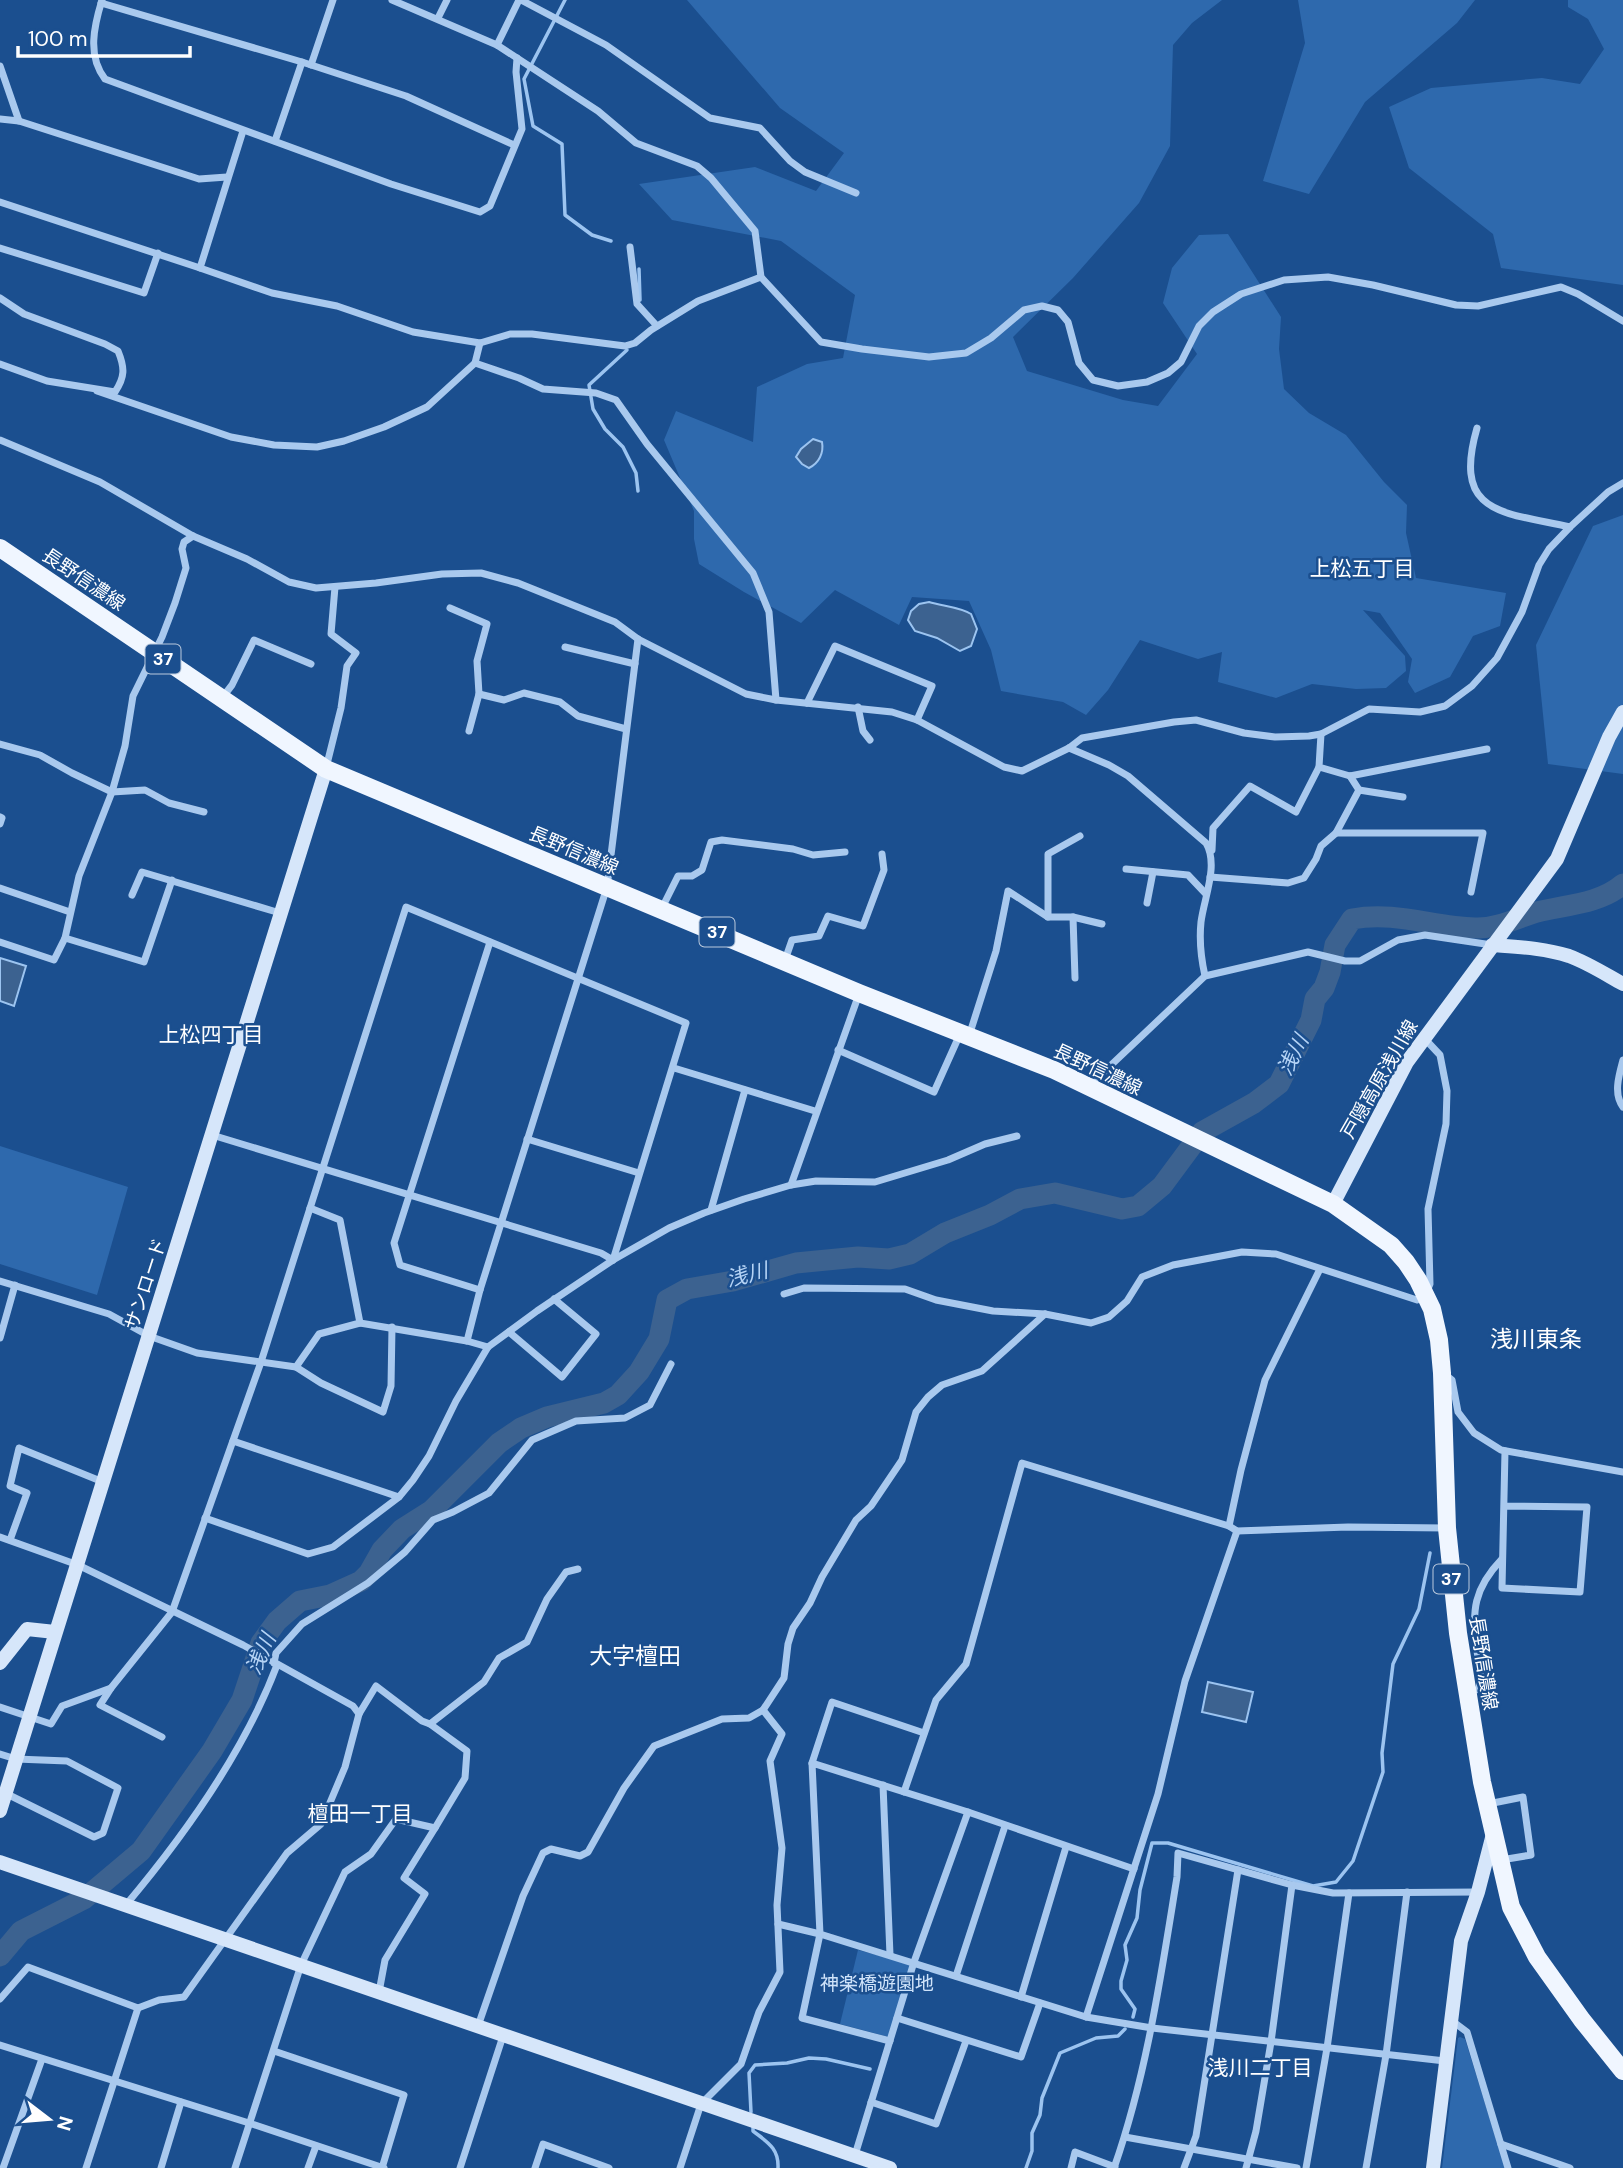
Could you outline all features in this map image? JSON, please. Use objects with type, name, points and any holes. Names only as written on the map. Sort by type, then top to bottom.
[{"type":"main road","name":"長野信濃線","points":[[0,548],[326,769],[1088,1086],[1332,1204],[1391,1245],[1406,1262],[1425,1295],[1432,1309],[1439,1340],[1443,1373],[1447,1528],[1456,1621],[1487,1804],[1511,1906],[1537,1957],[1582,2021],[1623,2071]]},
{"type":"street","points":[[312,65],[333,0]]},
{"type":"street","points":[[392,0],[497,46],[598,111],[636,143],[696,166],[711,178],[755,232],[761,276],[821,342],[929,357],[966,354],[1024,310],[1042,306],[1058,310],[1068,322],[1079,363],[1093,380],[1118,386],[1147,382],[1168,373],[1181,362],[1199,326],[1213,312],[1241,294],[1284,280],[1328,277],[1456,305],[1478,306],[1561,287],[1623,321]]},
{"type":"street","points":[[438,18],[447,0]]},
{"type":"street","points":[[497,46],[520,0],[606,45],[710,118],[760,128],[790,161],[805,172],[856,193]]},
{"type":"street","points":[[514,145],[406,96],[302,61],[102,2],[93,35],[97,69],[105,79],[391,184],[480,212],[489,206],[522,128],[517,58]]},
{"type":"street","points":[[275,141],[302,61]]},
{"type":"street","points":[[0,66],[19,121]]},
{"type":"street","points":[[0,119],[19,121],[199,179],[227,177]]},
{"type":"street","points":[[200,268],[243,131]]},
{"type":"street","points":[[0,202],[272,293],[338,306],[413,332],[480,343],[510,334],[532,334],[625,346],[698,301],[761,276]]},
{"type":"street","points":[[630,247],[637,304],[657,326]]},
{"type":"street","points":[[0,248],[144,293],[158,253]]},
{"type":"street","points":[[0,298],[24,314],[118,351],[125,368],[122,382],[115,393],[47,382],[0,364]]},
{"type":"street","points":[[97,391],[231,437],[317,447],[384,427],[427,407],[475,363],[480,343]]},
{"type":"street","points":[[475,363],[542,389],[596,393],[616,400],[647,444],[753,573],[769,612],[776,700]]},
{"type":"street","points":[[1477,428],[1469,454],[1470,471],[1473,486],[1483,500],[1496,510],[1570,527]]},
{"type":"street","points":[[0,440],[100,482],[193,536],[247,559],[289,582],[316,588],[442,574],[481,573],[518,583],[615,622],[638,639],[746,694],[776,700],[892,712],[918,720],[1012,770],[1022,771],[1069,748],[1082,738],[1099,734],[1196,720],[1244,733],[1275,737],[1309,736],[1321,734],[1369,709],[1429,711],[1445,706],[1472,686],[1497,658],[1522,612],[1539,565],[1549,549],[1608,492],[1623,483]]},
{"type":"street","points":[[0,942],[54,960],[65,938],[79,876],[112,792],[125,746],[133,696],[155,653],[186,568],[182,549],[184,542],[193,536]]},
{"type":"street","points":[[326,769],[347,666],[356,653],[331,634],[335,587]]},
{"type":"street","points":[[450,608],[486,624],[477,661],[479,694],[469,731]]},
{"type":"street","points":[[221,699],[232,685],[254,639],[311,664]]},
{"type":"street","points":[[467,1340],[576,979],[607,887],[638,639]]},
{"type":"street","points":[[807,703],[835,646],[932,686],[918,720]]},
{"type":"street","points":[[565,647],[635,664]]},
{"type":"street","points":[[479,694],[504,700],[524,693],[560,702],[578,716],[626,729]]},
{"type":"street","points":[[858,707],[863,731],[870,740]]},
{"type":"street","name":"戸隠高原浅川線","points":[[1332,1204],[1407,1062],[1557,859],[1609,737],[1623,712]]},
{"type":"street","points":[[1205,976],[1200,954],[1200,930],[1210,877],[1213,828],[1251,786],[1296,812],[1319,767],[1321,734]]},
{"type":"street","points":[[0,744],[40,755],[72,774],[112,792],[145,790],[169,803],[204,812]]},
{"type":"street","points":[[1069,748],[1110,765],[1128,776],[1206,843],[1212,852]]},
{"type":"street","points":[[1319,767],[1350,776],[1487,749]]},
{"type":"street","name":"サンロード","points":[[0,1811],[326,769]]},
{"type":"street","points":[[1350,776],[1359,790]]},
{"type":"street","points":[[1210,877],[1276,883],[1288,883],[1304,878],[1321,846],[1336,834],[1359,790]]},
{"type":"street","points":[[1359,790],[1403,797]]},
{"type":"street","points":[[0,817],[0,824]]},
{"type":"street","points":[[1336,834],[1483,833],[1471,892]]},
{"type":"street","points":[[1048,917],[1048,854],[1080,836]]},
{"type":"street","points":[[662,908],[678,876],[692,876],[702,870],[711,842],[793,849],[813,856],[845,852]]},
{"type":"street","points":[[785,961],[792,940],[819,936],[828,916],[863,926],[884,870],[882,854]]},
{"type":"street","points":[[1126,869],[1188,875],[1206,894]]},
{"type":"street","points":[[132,895],[142,872],[281,913]]},
{"type":"street","points":[[1147,903],[1153,872]]},
{"type":"street","points":[[65,938],[144,962],[172,880]]},
{"type":"street","points":[[0,888],[70,912]]},
{"type":"street","points":[[838,1050],[934,1092],[965,1035],[996,951],[1008,891],[1048,917],[1073,916],[1102,925]]},
{"type":"street","points":[[162,1737],[100,1705],[172,1612],[261,1362],[406,907],[686,1023],[613,1260]]},
{"type":"street","points":[[1073,916],[1075,978]]},
{"type":"street","points":[[1088,1086],[1205,976],[1308,952],[1346,961],[1360,961],[1398,940],[1425,934],[1496,941],[1569,956],[1597,968],[1623,984]]},
{"type":"street","points":[[480,1290],[400,1265],[394,1243],[490,942]]},
{"type":"street","points":[[791,1185],[859,993]]},
{"type":"street","points":[[784,1294],[804,1288],[905,1289],[936,1300],[993,1311],[1045,1314],[1091,1323],[1109,1317],[1127,1301],[1142,1277],[1172,1265],[1242,1252],[1276,1254],[1417,1300],[1425,1295],[1430,1284],[1428,1209],[1446,1124],[1447,1091],[1440,1055],[1423,1038]]},
{"type":"street","points":[[1623,1060],[1618,1079],[1618,1100],[1623,1107]]},
{"type":"street","points":[[674,1068],[815,1111]]},
{"type":"street","points":[[711,1210],[745,1090]]},
{"type":"street","points":[[212,1135],[601,1253],[613,1260]]},
{"type":"street","points":[[205,1518],[308,1554],[334,1547],[399,1497],[413,1480],[429,1456],[456,1401],[488,1347],[613,1260],[669,1228],[711,1210],[791,1185],[816,1181],[875,1182],[948,1160],[985,1144],[1017,1136]]},
{"type":"street","points":[[527,1139],[639,1173]]},
{"type":"street","points":[[310,1208],[340,1220],[360,1323]]},
{"type":"street","points":[[1229,1526],[1265,1380],[1320,1269]]},
{"type":"street","points":[[0,1281],[109,1314],[149,1336],[197,1353],[296,1367],[321,1383],[383,1412],[391,1386],[392,1327]]},
{"type":"street","points":[[0,1338],[15,1285]]},
{"type":"street","points":[[509,1332],[562,1377],[596,1334],[554,1299]]},
{"type":"street","points":[[478,2026],[523,1896],[543,1853],[551,1849],[580,1856],[588,1852],[624,1788],[654,1746],[722,1718],[750,1718],[763,1710],[784,1678],[793,1628],[856,1520],[871,1506],[902,1460],[916,1412],[942,1385],[982,1371],[1045,1314]]},
{"type":"street","points":[[296,1367],[319,1334],[360,1323],[467,1340],[488,1347]]},
{"type":"street","points":[[121,1904],[155,1871],[224,1770],[262,1704],[276,1653],[302,1624],[369,1583],[405,1552],[433,1520],[489,1493],[532,1440],[576,1421],[625,1418],[650,1405],[671,1364]]},
{"type":"street","points":[[1443,1373],[1452,1380],[1458,1412],[1474,1433],[1505,1451],[1623,1472]]},
{"type":"street","points":[[233,1441],[399,1497]]},
{"type":"street","points":[[10,1541],[27,1493],[10,1486],[19,1448],[103,1482]]},
{"type":"street","points":[[1504,1506],[1587,1507],[1580,1592],[1503,1588],[1503,1559],[1505,1451]]},
{"type":"street","points":[[904,1792],[936,1700],[966,1664],[1022,1463],[1229,1526],[1237,1531],[1348,1527],[1447,1528]]},
{"type":"street","points":[[1086,2017],[1158,1794],[1185,1681],[1237,1531]]},
{"type":"street","points":[[0,1537],[78,1565],[243,1645],[352,1706],[359,1714]]},
{"type":"street","points":[[1467,1693],[1479,1689],[1482,1675],[1475,1623],[1477,1595],[1487,1575],[1503,1559]]},
{"type":"street","points":[[430,1724],[484,1682],[499,1658],[527,1642],[547,1599],[566,1572],[578,1569]]},
{"type":"street","points":[[0,1662],[27,1629],[55,1632]]},
{"type":"street","points":[[0,1999],[29,1967],[138,2008],[159,2000],[184,1997],[287,1853],[321,1824],[345,1767],[359,1714],[376,1686],[467,1751],[465,1778],[404,1878],[425,1894],[385,1960],[379,1992]]},
{"type":"street","points":[[0,1707],[51,1724],[62,1706],[111,1688]]},
{"type":"street","points":[[890,2041],[802,2018],[820,1934],[812,1763],[832,1702],[925,1733]]},
{"type":"street","points":[[680,2168],[701,2104],[741,2064],[759,2012],[780,1972],[778,1924],[782,1849],[770,1761],[782,1734],[763,1710]]},
{"type":"street","points":[[0,1754],[16,1759],[67,1761],[118,1788],[103,1833],[93,1837],[5,1793]]},
{"type":"street","points":[[812,1763],[968,1812],[1134,1869]]},
{"type":"street","points":[[883,1786],[890,1955]]},
{"type":"street","points":[[1487,1804],[1523,1797],[1531,1855],[1500,1861]]},
{"type":"street","points":[[855,2155],[914,1962],[968,1812]]},
{"type":"street","points":[[235,2168],[301,1965],[345,1872],[371,1854],[396,1819],[435,1828]]},
{"type":"street","points":[[956,1976],[1005,1826]]},
{"type":"street","points":[[1433,2168],[1461,1941],[1478,1892],[1493,1834]]},
{"type":"street","points":[[1021,1997],[1066,1847]]},
{"type":"street","points":[[1071,2168],[1075,2152],[1114,2167],[1125,2137],[1152,2028],[1177,1877],[1178,1853],[1292,1885],[1349,1894],[1478,1892]]},
{"type":"street","points":[[0,1862],[890,2168]]},
{"type":"street","points":[[1184,2168],[1196,2136],[1238,1870]]},
{"type":"street","points":[[1247,2168],[1271,2042],[1292,1885]]},
{"type":"street","points":[[1366,2168],[1385,2055],[1407,1892]]},
{"type":"street","points":[[1306,2168],[1327,2048],[1349,1894]]},
{"type":"street","points":[[778,1924],[914,1962],[1086,2017],[1152,2028],[1445,2061]]},
{"type":"street","points":[[897,2018],[1021,2057],[1040,2003]]},
{"type":"street","points":[[86,2168],[138,2008]]},
{"type":"street","points":[[1450,2020],[1467,2032],[1508,2168]]},
{"type":"street","points":[[460,2168],[503,2035]]},
{"type":"street","points":[[871,2102],[936,2124],[966,2041]]},
{"type":"street","points":[[0,2045],[383,2168],[404,2095],[274,2051]]},
{"type":"street","points":[[3,2168],[42,2059]]},
{"type":"street","points":[[161,2168],[181,2102]]},
{"type":"street","points":[[1125,2137],[1297,2168]]},
{"type":"street","points":[[535,2168],[543,2144],[607,2168]]},
{"type":"street","points":[[1501,2144],[1570,2168]]},
{"type":"street","points":[[308,2168],[316,2146]]},
{"type":"green space","points":[[687,0],[1222,0],[1192,23],[1173,45],[1170,146],[1139,203],[1073,278],[1013,337],[1027,371],[1123,400],[1158,406],[1197,354],[1163,303],[1172,268],[1199,235],[1228,234],[1281,317],[1279,349],[1284,389],[1309,413],[1346,435],[1384,482],[1407,505],[1406,533],[1416,578],[1506,593],[1500,626],[1473,636],[1450,677],[1415,693],[1408,682],[1412,659],[1380,613],[1363,610],[1405,656],[1406,671],[1386,688],[1356,689],[1312,684],[1276,698],[1218,682],[1222,652],[1198,659],[1140,640],[1108,690],[1086,715],[1063,702],[1001,691],[991,650],[969,601],[912,597],[899,625],[835,590],[801,623],[699,564],[694,539],[694,511],[664,440],[676,411],[753,442],[757,387],[807,364],[843,358],[855,295],[781,241],[672,220],[639,184],[755,167],[816,191],[844,153],[780,108]]},
{"type":"green space","points":[[1298,0],[1475,0],[1457,23],[1365,102],[1309,194],[1263,181],[1305,43]]},
{"type":"green space","points":[[1568,0],[1623,0],[1623,285],[1501,268],[1493,234],[1409,168],[1389,107],[1431,88],[1542,78],[1580,84],[1604,49],[1588,19],[1568,7]]},
{"type":"green space","points":[[1623,515],[1623,774],[1548,764],[1536,645],[1593,526]]},
{"type":"green space","points":[[0,1146],[128,1187],[97,1295],[0,1264]]},
{"type":"green space","name":"神楽橋遊園地","points":[[858,1950],[911,1964],[889,2037],[840,2024]]},
{"type":"green space","points":[[1460,2037],[1465,2039],[1505,2168],[1442,2168]]},
{"type":"shaded area","points":[[813,439],[822,442],[822,450],[818,460],[809,468],[796,457]]},
{"type":"shaded area","points":[[929,602],[971,614],[977,629],[971,646],[960,651],[937,638],[915,631],[908,620],[911,611],[919,604]]},
{"type":"shaded area","points":[[0,958],[26,966],[14,1006],[0,1001]]},
{"type":"shaded area","points":[[1208,1682],[1253,1692],[1246,1722],[1202,1712]]},
{"type":"waterway","points":[[565,0],[524,79],[533,126],[562,144],[565,215],[592,235],[611,241]]},
{"type":"waterway","points":[[639,269],[640,300]]},
{"type":"waterway","points":[[627,350],[589,385],[593,409],[605,429],[623,447],[636,473],[638,491]]},
{"type":"waterway","name":"浅川","points":[[0,1956],[21,1931],[84,1899],[141,1851],[212,1751],[242,1700],[261,1643],[277,1621],[300,1601],[330,1595],[361,1581],[369,1573],[382,1550],[402,1529],[432,1510],[499,1443],[521,1428],[547,1417],[604,1403],[618,1395],[639,1372],[659,1339],[667,1300],[687,1289],[733,1281],[796,1263],[858,1257],[889,1259],[910,1254],[945,1233],[990,1215],[1020,1199],[1055,1193],[1122,1209],[1138,1206],[1162,1186],[1202,1132],[1254,1103],[1279,1084],[1311,1020],[1315,999],[1324,988],[1335,945],[1352,919],[1399,918],[1483,928],[1537,912],[1593,900],[1623,884]]},
{"type":"waterway","points":[[1133,2017],[1135,2009],[1121,1989],[1121,1981],[1127,1960],[1125,1945],[1137,1918],[1140,1890],[1152,1843],[1168,1843],[1313,1886],[1336,1882],[1353,1861],[1383,1772],[1382,1753],[1393,1664],[1419,1609],[1430,1553]]},
{"type":"waterway","points":[[1026,2168],[1042,2098],[1060,2053],[1096,2038],[1118,2036],[1125,2029]]},
{"type":"waterway","points":[[751,2112],[749,2073],[755,2065],[787,2063],[809,2058],[870,2069]]},
{"type":"waterway","points":[[753,2127],[753,2131],[774,2150],[778,2168]]},
{"type":"district","name":"上松五丁目","points":[[1362,569]]},
{"type":"district","name":"上松四丁目","points":[[211,1035]]},
{"type":"district","name":"浅川東条","points":[[1536,1339]]},
{"type":"district","name":"大字檀田","points":[[635,1656]]},
{"type":"district","name":"檀田一丁目","points":[[360,1814]]},
{"type":"district","name":"浅川二丁目","points":[[1260,2068]]}]
